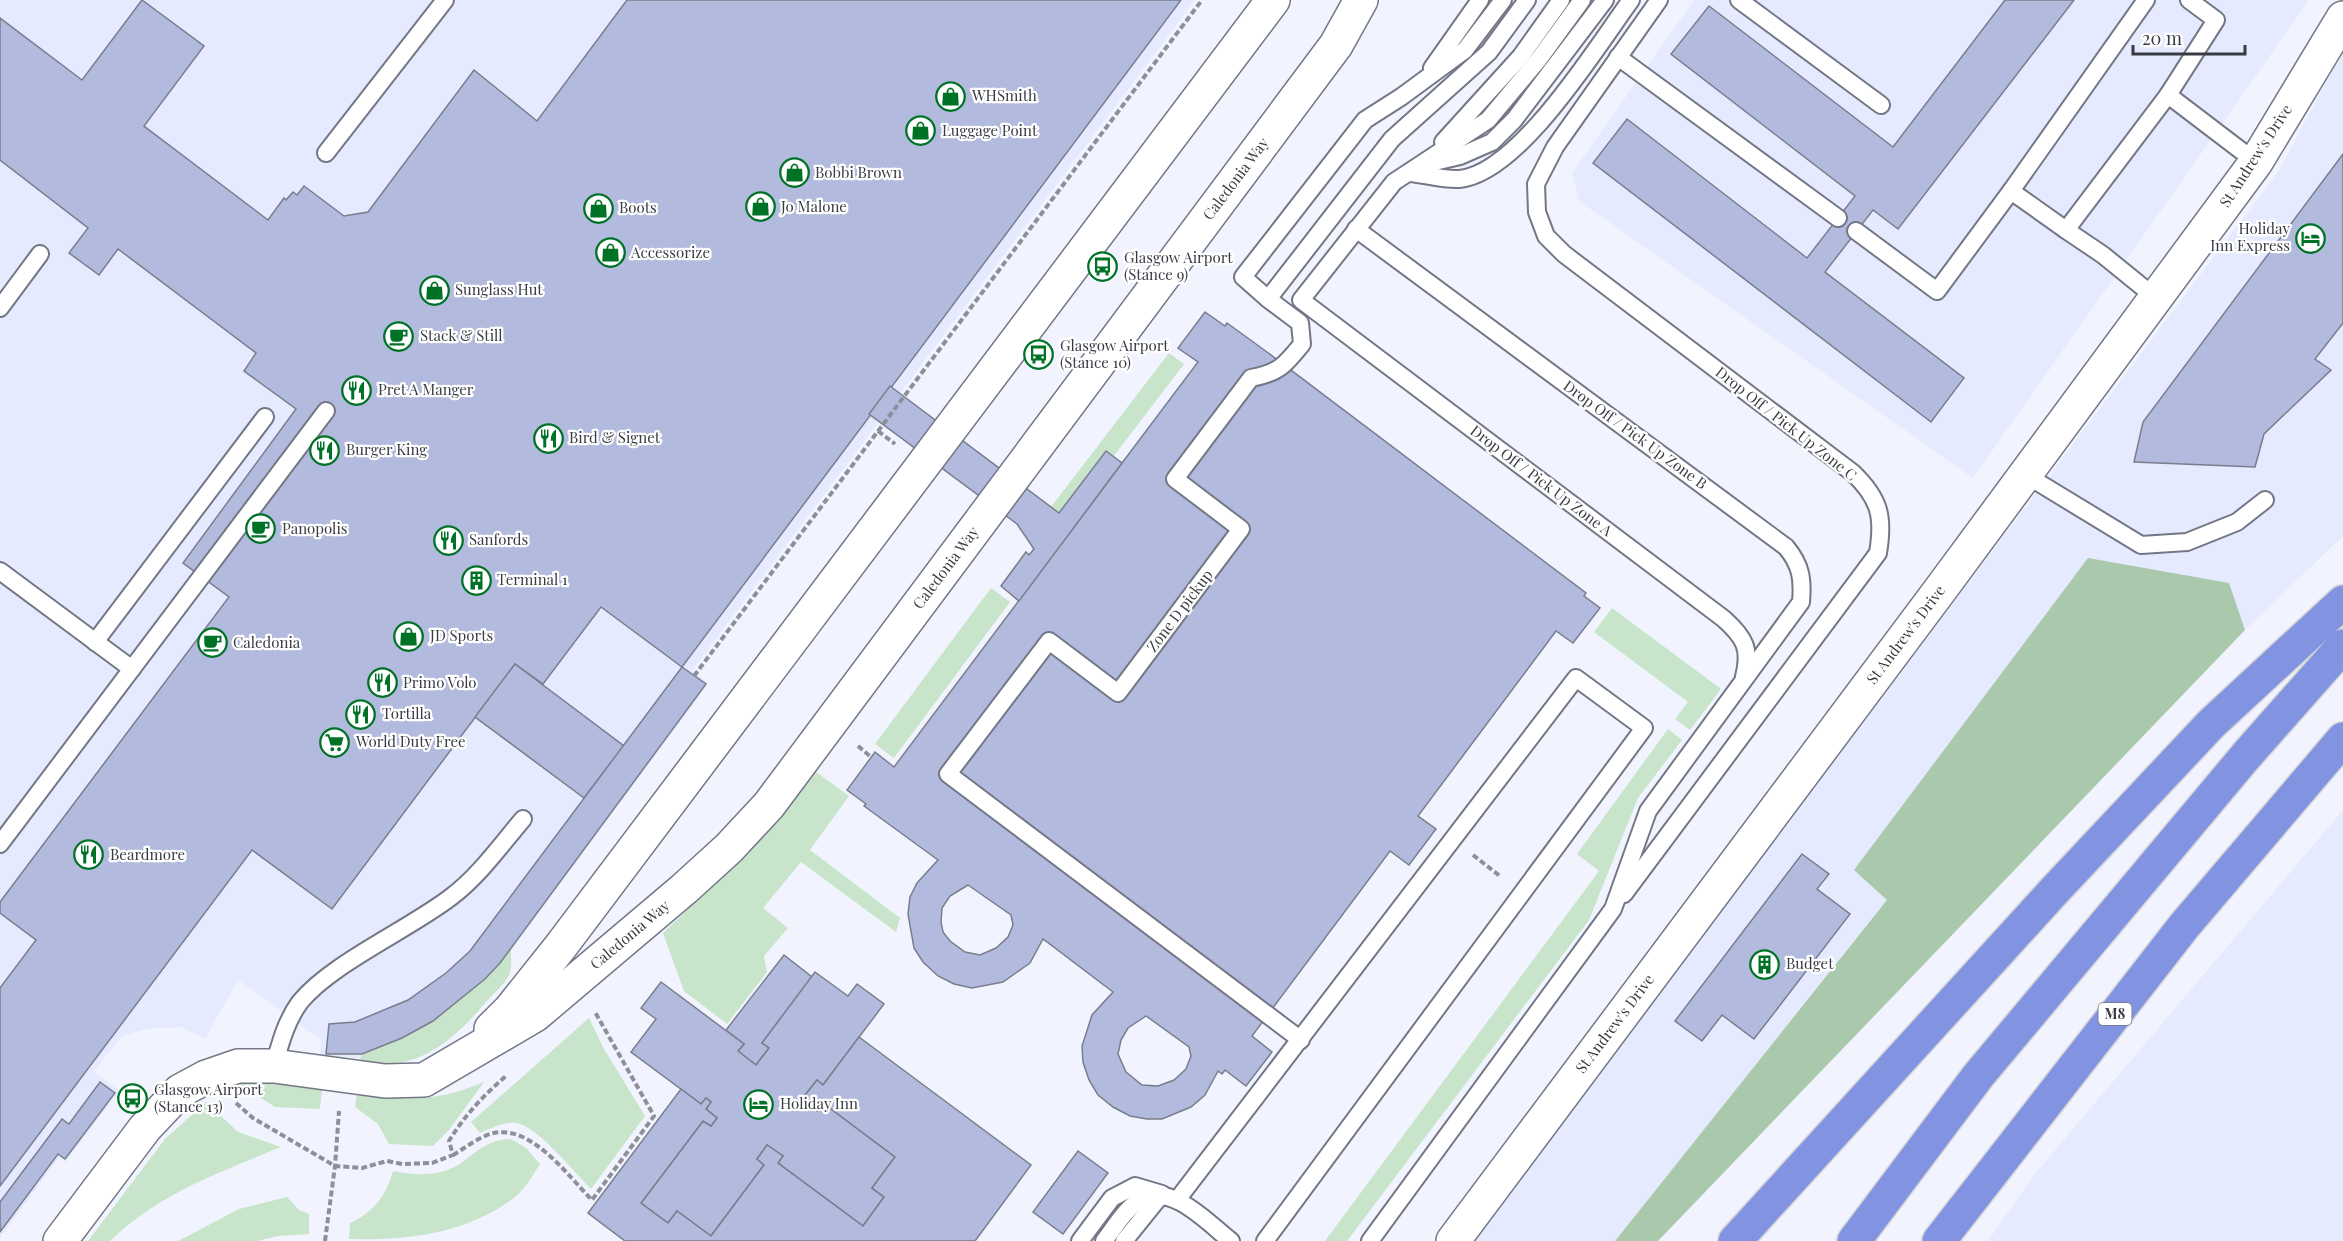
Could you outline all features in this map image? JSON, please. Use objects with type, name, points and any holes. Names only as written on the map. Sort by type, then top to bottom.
[{"type":"highway","points":[[1735,1241],[2054,891],[2211,724],[2343,602]]},
{"type":"highway","points":[[1854,1241],[1978,1076],[2245,757],[2343,646]]},
{"type":"highway","name":"M8","points":[[1939,1241],[2184,926],[2343,738]]},
{"type":"street","name":"Caledonia Way","points":[[454,1063],[510,1010],[561,946],[1273,0]]},
{"type":"street","name":"Caledonia Way","points":[[60,1241],[145,1128],[180,1091],[206,1077],[238,1066],[274,1066],[385,1081],[424,1080],[535,1015],[684,890],[729,848],[769,805],[1336,45],[1360,0]]},
{"type":"street","name":"St Andrew's Drive","points":[[1453,1241],[2026,475],[2256,162],[2343,18]]},
{"type":"lane","points":[[326,153],[445,0]]},
{"type":"lane","points":[[1423,80],[1480,0]]},
{"type":"lane","points":[[1503,0],[1465,50],[1365,120],[1243,277],[1268,299],[1392,139],[1489,52],[1527,0]]},
{"type":"lane","points":[[1416,168],[1521,56],[1561,0]]},
{"type":"lane","points":[[1356,229],[1394,182],[1488,120],[1539,59],[1582,0]]},
{"type":"lane","points":[[1416,168],[1461,156],[1492,142],[1514,120],[1605,0]]},
{"type":"lane","points":[[1416,168],[1460,179],[1491,167],[1524,141],[1569,86],[1631,0]]},
{"type":"lane","name":"Drop Off / Pick Up Zone C","points":[[1370,1241],[1878,553],[1882,527],[1872,496],[1853,473],[1564,254],[1546,236],[1537,212],[1536,184],[1555,147],[1659,0]]},
{"type":"lane","points":[[1739,0],[1881,105]]},
{"type":"lane","points":[[1856,231],[1937,291],[2146,0]]},
{"type":"lane","points":[[2066,230],[2168,95],[2216,20],[2189,0]]},
{"type":"lane","points":[[1618,57],[1838,218]]},
{"type":"lane","points":[[2168,95],[2256,162]]},
{"type":"lane","points":[[2011,191],[2103,255],[2156,298]]},
{"type":"lane","name":"Drop Off / Pick Up Zone B","points":[[1356,229],[1786,547],[1797,560],[1803,578],[1801,602],[1648,811],[1613,909]]},
{"type":"lane","name":"Drop Off / Pick Up Zone A","points":[[1356,229],[1301,300],[1724,619],[1741,635],[1748,659],[1743,681]]},
{"type":"lane","points":[[0,308],[40,254]]},
{"type":"lane","name":"Zone D pickup","points":[[1268,299],[1300,323],[1302,344],[1287,363],[1273,374],[1251,378],[1175,479],[1241,529],[1118,693],[1049,641],[948,774],[1301,1040]]},
{"type":"lane","points":[[0,844],[326,411]]},
{"type":"lane","points":[[95,642],[265,417]]},
{"type":"lane","points":[[2026,475],[2141,545],[2187,542],[2237,522],[2265,500]]},
{"type":"lane","points":[[0,571],[132,669]]},
{"type":"lane","points":[[1124,1241],[1169,1197],[1301,1040],[1576,678],[1644,728],[1265,1241]]},
{"type":"lane","points":[[274,1066],[286,1026],[300,1003],[322,981],[415,923],[454,895],[485,865],[523,819]]},
{"type":"lane","points":[[1080,1241],[1112,1198],[1135,1186],[1169,1197],[1208,1234],[1231,1241]]},
{"type":"lane","points":[[1104,1241],[1126,1213],[1142,1198],[1169,1197]]},
{"type":"path","points":[[694,676],[1202,0]]},
{"type":"path","points":[[1453,840],[1522,893]]},
{"type":"path","points":[[453,1155],[492,1133],[513,1132],[533,1141],[592,1200],[654,1116],[592,1006]]},
{"type":"path","points":[[206,1077],[253,1118],[335,1166],[325,1241]]},
{"type":"shaded area","name":"Terminal 1","points":[[0,0],[1195,0],[692,671],[709,683],[501,964],[402,1052],[363,1058],[320,1055],[321,1040],[238,980],[205,1039],[181,1027],[145,1029],[122,1036],[94,1071],[119,1091],[66,1162],[59,1158],[0,1238]]},
{"type":"shaded area","points":[[1694,0],[2309,0],[1973,478],[1579,201],[1572,173]]},
{"type":"shaded area","points":[[2343,50],[2343,536],[2245,630],[2229,583],[1854,869],[1888,899],[1615,1241],[1473,1241],[2280,169]]},
{"type":"shaded area","points":[[2343,810],[2343,1241],[1988,1241],[2034,1175]]},
{"type":"green space","points":[[1169,353],[1184,364],[1113,457],[1105,452],[1059,513],[1051,507]]},
{"type":"green space","points":[[2088,558],[2229,583],[2245,630],[1658,1241],[1615,1241],[1887,900],[1854,870]]},
{"type":"green space","points":[[991,588],[1010,602],[894,758],[875,744]]},
{"type":"green space","points":[[1612,608],[1721,689],[1690,730],[1675,719],[1688,702],[1594,632]]},
{"type":"green space","points":[[1668,729],[1682,740],[1638,798],[1589,920],[1347,1241],[1325,1241],[1599,871],[1577,854]]},
{"type":"green space","points":[[812,769],[849,796],[810,850],[900,918],[896,932],[801,862],[763,908],[788,928],[764,956],[767,972],[727,1024],[684,991],[663,933],[729,871],[766,831]]},
{"type":"green space","points":[[511,948],[511,969],[507,979],[447,1041],[432,1051],[398,1063],[380,1064],[360,1061],[362,1054],[425,1024],[462,998],[480,983]]},
{"type":"green space","points":[[589,1018],[604,1049],[645,1116],[591,1189],[546,1142],[526,1127],[517,1123],[508,1123],[480,1133],[471,1122]]},
{"type":"green space","points":[[262,1080],[322,1087],[320,1109],[275,1107],[238,1083]]},
{"type":"green space","points":[[484,1082],[449,1130],[433,1146],[389,1144],[378,1124],[355,1107],[357,1093],[421,1098],[467,1089]]},
{"type":"green space","points":[[206,1102],[238,1132],[281,1147],[213,1175],[169,1197],[129,1224],[110,1241],[88,1241],[165,1139]]},
{"type":"green space","points":[[511,1139],[526,1148],[540,1164],[519,1194],[497,1209],[458,1227],[436,1232],[393,1238],[349,1239],[350,1223],[366,1214],[383,1196],[393,1171],[430,1174],[448,1170],[486,1145]]},
{"type":"green space","points":[[287,1197],[299,1210],[309,1214],[309,1234],[278,1236],[257,1241],[178,1241],[239,1209]]},
{"type":"building","name":"Terminal 1","points":[[142,0],[204,46],[144,126],[268,220],[284,198],[286,200],[293,192],[297,195],[304,186],[344,216],[368,212],[474,70],[537,121],[627,0],[1181,0],[682,667],[601,607],[543,684],[515,664],[332,909],[252,850],[0,1186],[0,988],[36,940],[0,913],[0,902],[229,597],[183,563],[296,409],[244,371],[256,353],[118,249],[99,275],[69,253],[88,228],[0,160],[0,18],[82,80]]},
{"type":"building","points":[[2005,0],[2074,0],[1898,229],[1873,210],[1825,272],[1964,378],[1931,422],[1593,163],[1627,119],[1807,258],[1855,196],[1671,54],[1709,6],[1893,147]]},
{"type":"building","name":"Holiday Inn Express","points":[[2343,154],[2343,323],[2315,359],[2331,370],[2264,434],[2255,467],[2134,462],[2143,422]]},
{"type":"building","points":[[1205,312],[1225,326],[1227,323],[1586,593],[1584,596],[1600,608],[1573,643],[1556,631],[1418,816],[1436,829],[1409,865],[1390,851],[1252,1036],[1272,1052],[1246,1086],[1225,1070],[1222,1074],[1218,1071],[1205,1095],[1191,1107],[1162,1119],[1147,1119],[1130,1116],[1113,1107],[1098,1095],[1089,1080],[1083,1062],[1082,1046],[1092,1015],[1113,992],[1043,939],[1030,963],[1003,982],[972,988],[954,984],[938,976],[923,962],[914,948],[908,914],[910,897],[917,883],[938,860],[864,806],[866,804],[847,790],[875,752],[894,767],[1198,362],[1178,348]],"holes":[[[968,885],[1011,915],[1013,925],[1008,937],[996,948],[980,955],[965,952],[950,941],[943,932],[941,922],[942,908],[950,896]],[[1146,1016],[1189,1047],[1191,1056],[1186,1069],[1174,1080],[1158,1086],[1142,1085],[1126,1072],[1118,1054],[1121,1040],[1128,1028]]]},
{"type":"building","points":[[890,386],[1059,513],[1106,451],[1122,463],[1019,601],[1001,586],[1026,552],[1029,555],[1034,549],[1017,524],[869,414]]},
{"type":"building","points":[[515,664],[624,746],[584,798],[475,717]]},
{"type":"building","points":[[682,667],[706,684],[500,963],[485,979],[433,1021],[402,1038],[362,1054],[326,1054],[329,1024],[355,1022],[408,1000],[446,973],[470,951]]},
{"type":"building","name":"Budget","points":[[1802,854],[1829,874],[1817,889],[1850,914],[1754,1039],[1722,1015],[1702,1041],[1675,1021]]},
{"type":"building","points":[[784,955],[812,977],[762,1043],[769,1048],[756,1065],[738,1051],[744,1044],[726,1030]]},
{"type":"building","name":"Holiday Inn","points":[[815,972],[848,996],[857,984],[884,1004],[823,1085],[817,1080],[802,1099],[817,1111],[823,1103],[895,1157],[872,1188],[884,1197],[863,1226],[778,1163],[783,1156],[767,1145],[757,1159],[764,1165],[711,1236],[677,1211],[668,1223],[641,1203],[703,1121],[711,1126],[717,1118],[706,1109],[711,1102],[706,1098],[701,1104],[631,1052],[656,1019],[641,1008],[661,982],[744,1044],[738,1051],[756,1065],[769,1048],[762,1043]]},
{"type":"building","points":[[859,1037],[1031,1165],[975,1241],[625,1241],[588,1213],[681,1089],[701,1104],[706,1098],[711,1102],[706,1109],[717,1118],[711,1126],[703,1121],[641,1203],[668,1223],[677,1211],[711,1236],[764,1165],[757,1159],[767,1145],[783,1156],[778,1163],[863,1226],[884,1197],[872,1188],[895,1157],[823,1103],[817,1111],[802,1099],[817,1080],[823,1085]]},
{"type":"building","points":[[100,1082],[115,1093],[65,1159],[58,1154],[0,1232],[0,1202],[62,1119],[69,1124]]},
{"type":"building","points":[[1078,1151],[1108,1173],[1063,1234],[1033,1212]]},
{"type":"place","name":"WHSmith","points":[[951,96]]},
{"type":"place","name":"Luggage Point","points":[[921,131]]},
{"type":"place","name":"Bobbi Brown","points":[[794,173]]},
{"type":"place","name":"Jo Malone","points":[[760,207]]},
{"type":"place","name":"Boots","points":[[598,208]]},
{"type":"place","name":"Holiday Inn Express","points":[[2311,238]]},
{"type":"place","name":"Accessorize","points":[[610,253]]},
{"type":"place","name":"Glasgow Airport (Stance 9)","points":[[1103,267]]},
{"type":"place","name":"Sunglass Hut","points":[[434,290]]},
{"type":"place","name":"Stack & Still","points":[[399,336]]},
{"type":"place","name":"Glasgow Airport (Stance 10)","points":[[1039,355]]},
{"type":"place","name":"Pret A Manger","points":[[357,390]]},
{"type":"place","name":"Bird & Signet","points":[[548,438]]},
{"type":"place","name":"Burger King","points":[[325,450]]},
{"type":"place","name":"Panopolis","points":[[261,529]]},
{"type":"place","name":"Sanfords","points":[[448,540]]},
{"type":"place","name":"Terminal 1","points":[[476,580]]},
{"type":"place","name":"JD Sports","points":[[409,636]]},
{"type":"place","name":"Caledonia","points":[[212,643]]},
{"type":"place","name":"Primo Volo","points":[[382,683]]},
{"type":"place","name":"Tortilla","points":[[361,714]]},
{"type":"place","name":"World Duty Free","points":[[335,742]]},
{"type":"place","name":"Beardmore","points":[[89,855]]},
{"type":"place","name":"Budget","points":[[1765,964]]},
{"type":"place","name":"Glasgow Airport (Stance 13)","points":[[133,1099]]},
{"type":"place","name":"Holiday Inn","points":[[759,1104]]}]
